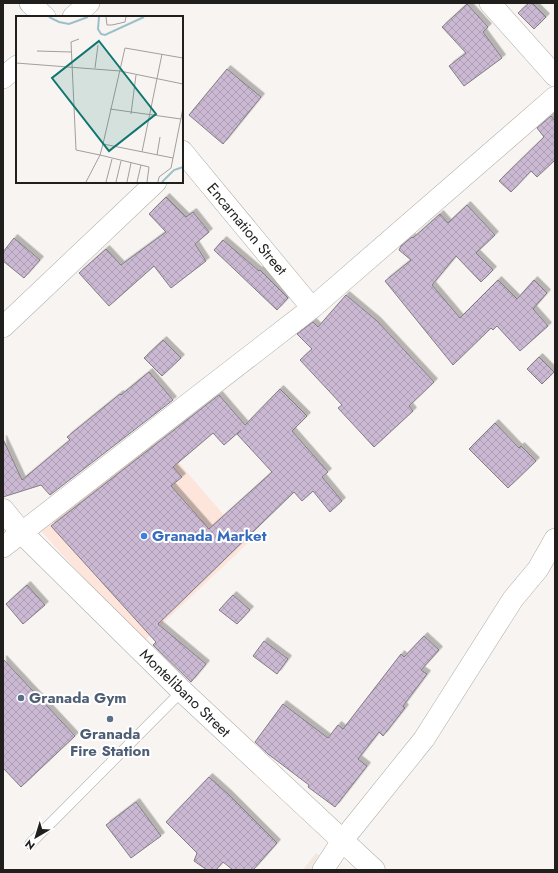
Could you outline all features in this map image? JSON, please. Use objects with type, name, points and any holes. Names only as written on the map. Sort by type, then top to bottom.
[{"type":"main road","name":"Montelibano Street","points":[[3,510],[21,532],[182,692],[374,870]]},
{"type":"street","points":[[30,3],[44,16]]},
{"type":"street","points":[[74,16],[89,3]]},
{"type":"street","points":[[490,3],[555,76]]},
{"type":"street","points":[[3,78],[16,67]]},
{"type":"street","points":[[3,547],[312,308],[555,97]]},
{"type":"street","name":"Encarnation Street","points":[[183,154],[312,308]]},
{"type":"street","points":[[3,327],[155,183]]},
{"type":"street","points":[[323,870],[342,841],[424,739],[513,598],[538,569],[555,539]]},
{"type":"lane","points":[[30,844],[182,692]]},
{"type":"shaded area","name":"Granada Market","points":[[153,433],[248,543],[144,641],[40,530]]},
{"type":"shaded area","points":[[316,853],[336,870],[303,870]]},
{"type":"building","points":[[529,3],[532,3],[546,17],[534,29],[518,13]]},
{"type":"building","points":[[467,4],[488,27],[483,32],[502,58],[464,86],[449,66],[466,53],[442,27]]},
{"type":"building","points":[[227,69],[261,97],[223,144],[189,115]]},
{"type":"building","points":[[551,116],[555,121],[555,160],[537,177],[531,171],[511,192],[499,181],[544,137],[537,128]]},
{"type":"building","points":[[166,197],[186,217],[193,212],[209,232],[195,244],[206,261],[171,288],[154,266],[109,306],[79,273],[106,249],[121,265],[166,232],[149,214]]},
{"type":"building","points":[[467,205],[495,235],[476,253],[493,270],[481,282],[456,256],[432,285],[460,318],[498,280],[517,299],[534,280],[547,293],[533,309],[548,326],[520,351],[497,326],[493,330],[491,328],[453,365],[385,281],[411,260],[399,250],[401,246],[412,237],[413,238],[440,214],[448,223]]},
{"type":"building","points":[[14,238],[40,260],[24,278],[3,261],[3,252]]},
{"type":"building","points":[[223,240],[259,271],[260,270],[288,298],[277,310],[214,250]]},
{"type":"building","points":[[346,295],[377,321],[434,382],[409,406],[413,411],[374,447],[338,408],[342,405],[300,360],[312,349],[297,334],[313,322],[318,327]]},
{"type":"building","points":[[163,340],[181,358],[162,376],[144,358]]},
{"type":"building","points":[[539,357],[554,372],[542,384],[527,369]]},
{"type":"building","points":[[149,372],[173,400],[50,495],[41,485],[3,497],[3,439],[22,480],[70,440],[67,437]]},
{"type":"building","name":"Granada Market","points":[[280,389],[307,416],[292,431],[328,472],[322,477],[342,501],[330,512],[313,491],[302,501],[294,492],[158,624],[206,664],[191,682],[153,645],[156,642],[51,526],[219,395],[245,425]],"holes":[[[241,430],[237,434],[272,472],[209,529],[171,486],[182,477],[173,467],[213,433],[224,445]]]},
{"type":"building","points":[[495,423],[519,448],[521,446],[536,461],[508,488],[469,449]]},
{"type":"building","points":[[27,585],[45,605],[23,624],[6,604]]},
{"type":"building","points":[[233,595],[250,610],[237,624],[219,610]]},
{"type":"building","points":[[424,636],[439,650],[421,670],[427,674],[403,706],[405,708],[383,736],[379,732],[358,759],[367,766],[335,807],[308,787],[309,785],[268,754],[255,742],[283,704],[328,738],[338,725],[343,729],[401,654],[404,657]]},
{"type":"building","points":[[264,641],[288,659],[277,674],[253,656]]},
{"type":"building","name":"Granada Gym","points":[[3,659],[75,736],[21,787],[3,768]]},
{"type":"building","points":[[209,777],[277,843],[253,870],[233,870],[223,862],[216,870],[207,870],[194,861],[197,853],[166,822]]},
{"type":"building","points":[[136,802],[161,836],[131,858],[106,825]]},
{"type":"place","name":"Granada Market","points":[[144,536]]},
{"type":"place","name":"Granada Gym","points":[[21,698]]},
{"type":"place","name":"Granada Fire Station","points":[[110,719]]}]
